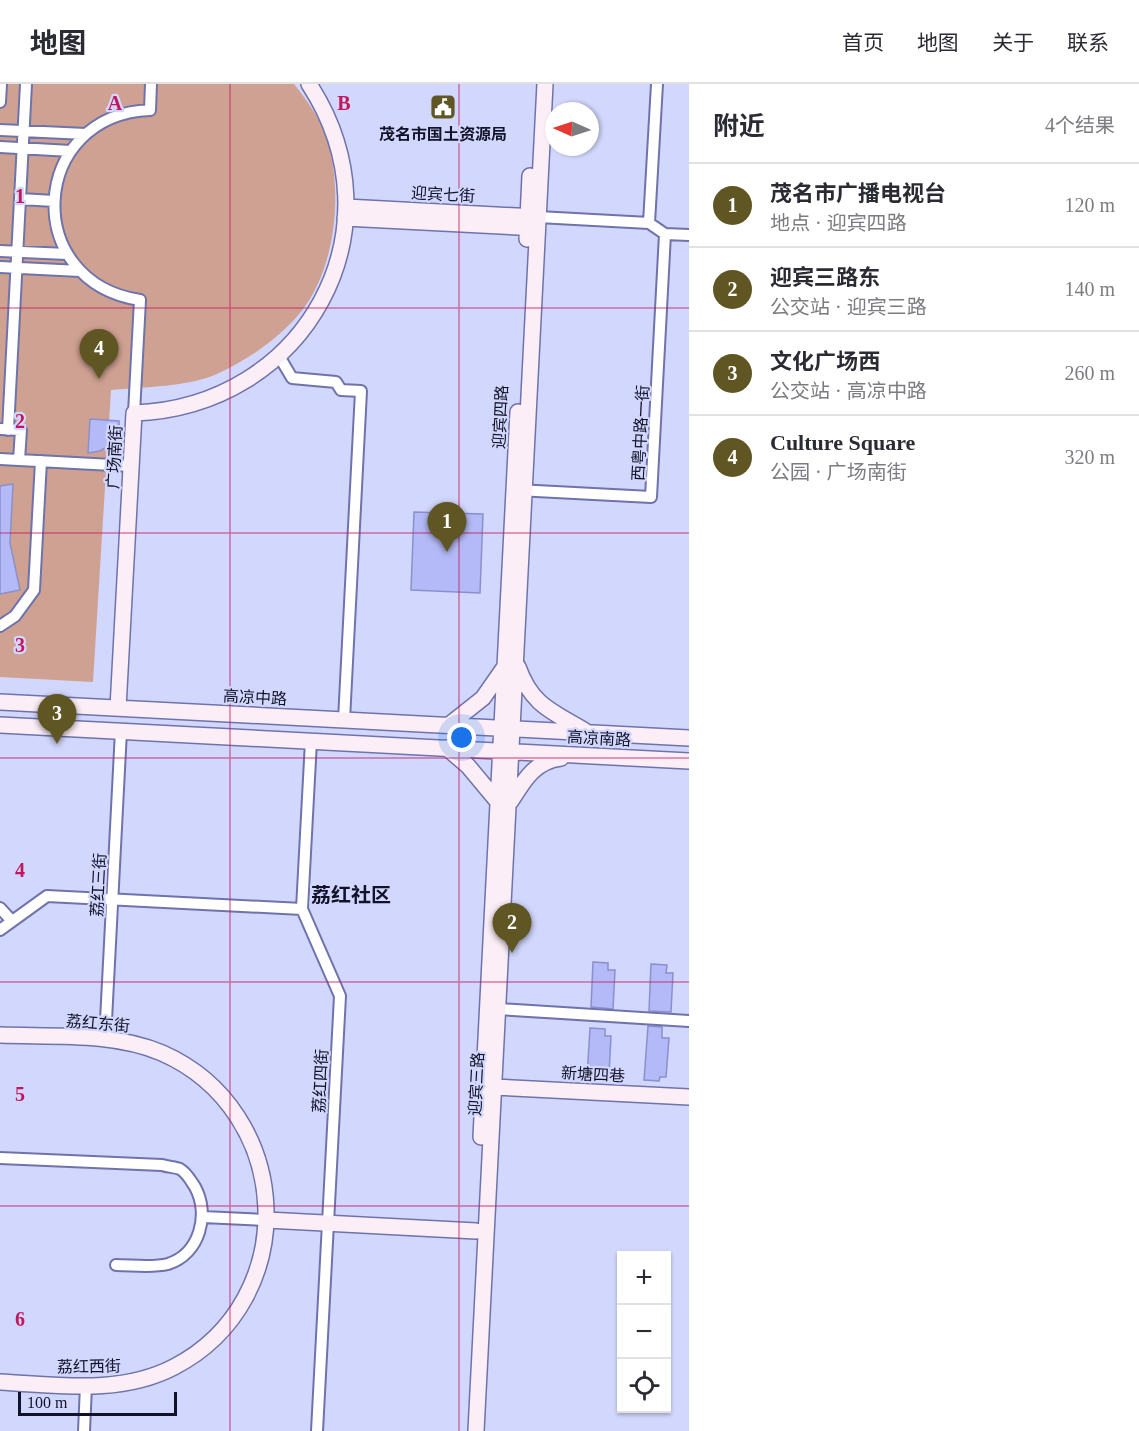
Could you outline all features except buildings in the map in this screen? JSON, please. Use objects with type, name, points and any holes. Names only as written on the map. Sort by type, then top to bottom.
[{"type":"main road","name":"广场南街","points":[[118,708],[134,412],[169,410],[204,402],[236,387],[279,356],[303,330],[322,300],[336,267],[345,212],[344,178],[338,143],[325,110],[309,84]]},
{"type":"main road","name":"迎宾四路","points":[[533,222],[534,84]]},
{"type":"main road","name":"迎宾四路","points":[[508,740],[533,222],[544,84]]},
{"type":"main road","name":"迎宾七街","points":[[345,212],[533,222]]},
{"type":"main road","points":[[449,725],[483,698],[511,663],[525,686],[544,709],[587,732]]},
{"type":"main road","name":"高凉中路","points":[[0,702],[449,725],[508,740]]},
{"type":"main road","points":[[375,744],[376,722]]},
{"type":"main road","points":[[0,725],[447,748],[508,740]]},
{"type":"main road","name":"高凉南路","points":[[508,740],[587,732],[689,738]]},
{"type":"main road","points":[[658,759],[659,736]]},
{"type":"main road","name":"高凉南路","points":[[508,740],[585,755],[689,761]]},
{"type":"main road","name":"迎宾三路","points":[[466,1431],[476,1231],[508,740]]},
{"type":"main road","points":[[447,748],[504,803],[525,778],[547,760],[585,755]]},
{"type":"main road","name":"迎宾三路","points":[[476,1431],[498,1010],[504,803]]},
{"type":"main road","name":"荔红东街","points":[[0,1035],[105,1040],[145,1047],[175,1060],[202,1077],[225,1100],[244,1126],[257,1156],[265,1188],[267,1220]]},
{"type":"main road","name":"新塘四巷","points":[[494,1087],[689,1097]]},
{"type":"main road","points":[[267,1220],[476,1231]]},
{"type":"main road","name":"荔红西街","points":[[0,1382],[86,1386],[128,1383],[160,1374],[189,1359],[214,1338],[236,1313],[252,1284],[262,1253],[267,1220]]},
{"type":"street","points":[[0,102],[1,84]]},
{"type":"street","points":[[20,460],[21,430],[4,430],[26,84]]},
{"type":"street","points":[[134,412],[140,300],[105,291],[80,271],[67,254],[56,226],[54,201],[58,178],[71,151],[86,134],[114,117],[150,110],[151,84]]},
{"type":"street","points":[[649,223],[657,84]]},
{"type":"street","points":[[0,130],[86,134]]},
{"type":"street","points":[[0,147],[71,151]]},
{"type":"street","points":[[20,199],[54,201]]},
{"type":"street","points":[[533,222],[649,223],[666,234],[689,235]]},
{"type":"street","name":"西粤中路一街","points":[[519,490],[651,497],[666,234]]},
{"type":"street","points":[[0,251],[67,254]]},
{"type":"street","points":[[0,267],[80,271]]},
{"type":"street","points":[[279,356],[292,378],[336,382],[341,390],[361,391],[344,720]]},
{"type":"street","points":[[0,459],[131,466]]},
{"type":"street","points":[[0,626],[15,616],[34,590],[41,461]]},
{"type":"street","name":"荔红三街","points":[[105,1040],[121,731]]},
{"type":"street","name":"荔红四街","points":[[311,741],[302,909],[340,996],[317,1431]]},
{"type":"street","points":[[0,930],[47,896],[302,909]]},
{"type":"street","points":[[0,908],[11,920]]},
{"type":"street","points":[[498,1010],[689,1021]]},
{"type":"street","points":[[0,1158],[162,1166],[180,1169],[201,1198],[203,1217],[197,1239],[178,1259],[157,1266],[116,1265]]},
{"type":"street","points":[[203,1217],[267,1220]]},
{"type":"street","points":[[84,1431],[86,1386]]},
{"type":"shaded area","points":[[0,84],[294,84],[309,103],[321,125],[332,158],[335,199],[331,242],[319,281],[310,299],[292,322],[257,351],[232,367],[207,378],[166,386],[111,390],[93,682],[0,677]]},
{"type":"place","name":"茂名市国土资源局","points":[[443,107]]},
{"type":"place","name":"Culture Square","points":[[99,379]]},
{"type":"place","name":"茂名市广播电视台","points":[[447,552]]},
{"type":"place","name":"文化广场西","points":[[57,744]]},
{"type":"place","name":"迎宾三路东","points":[[512,953]]},
{"type":"district","name":"荔红社区","points":[[351,895]]}]
